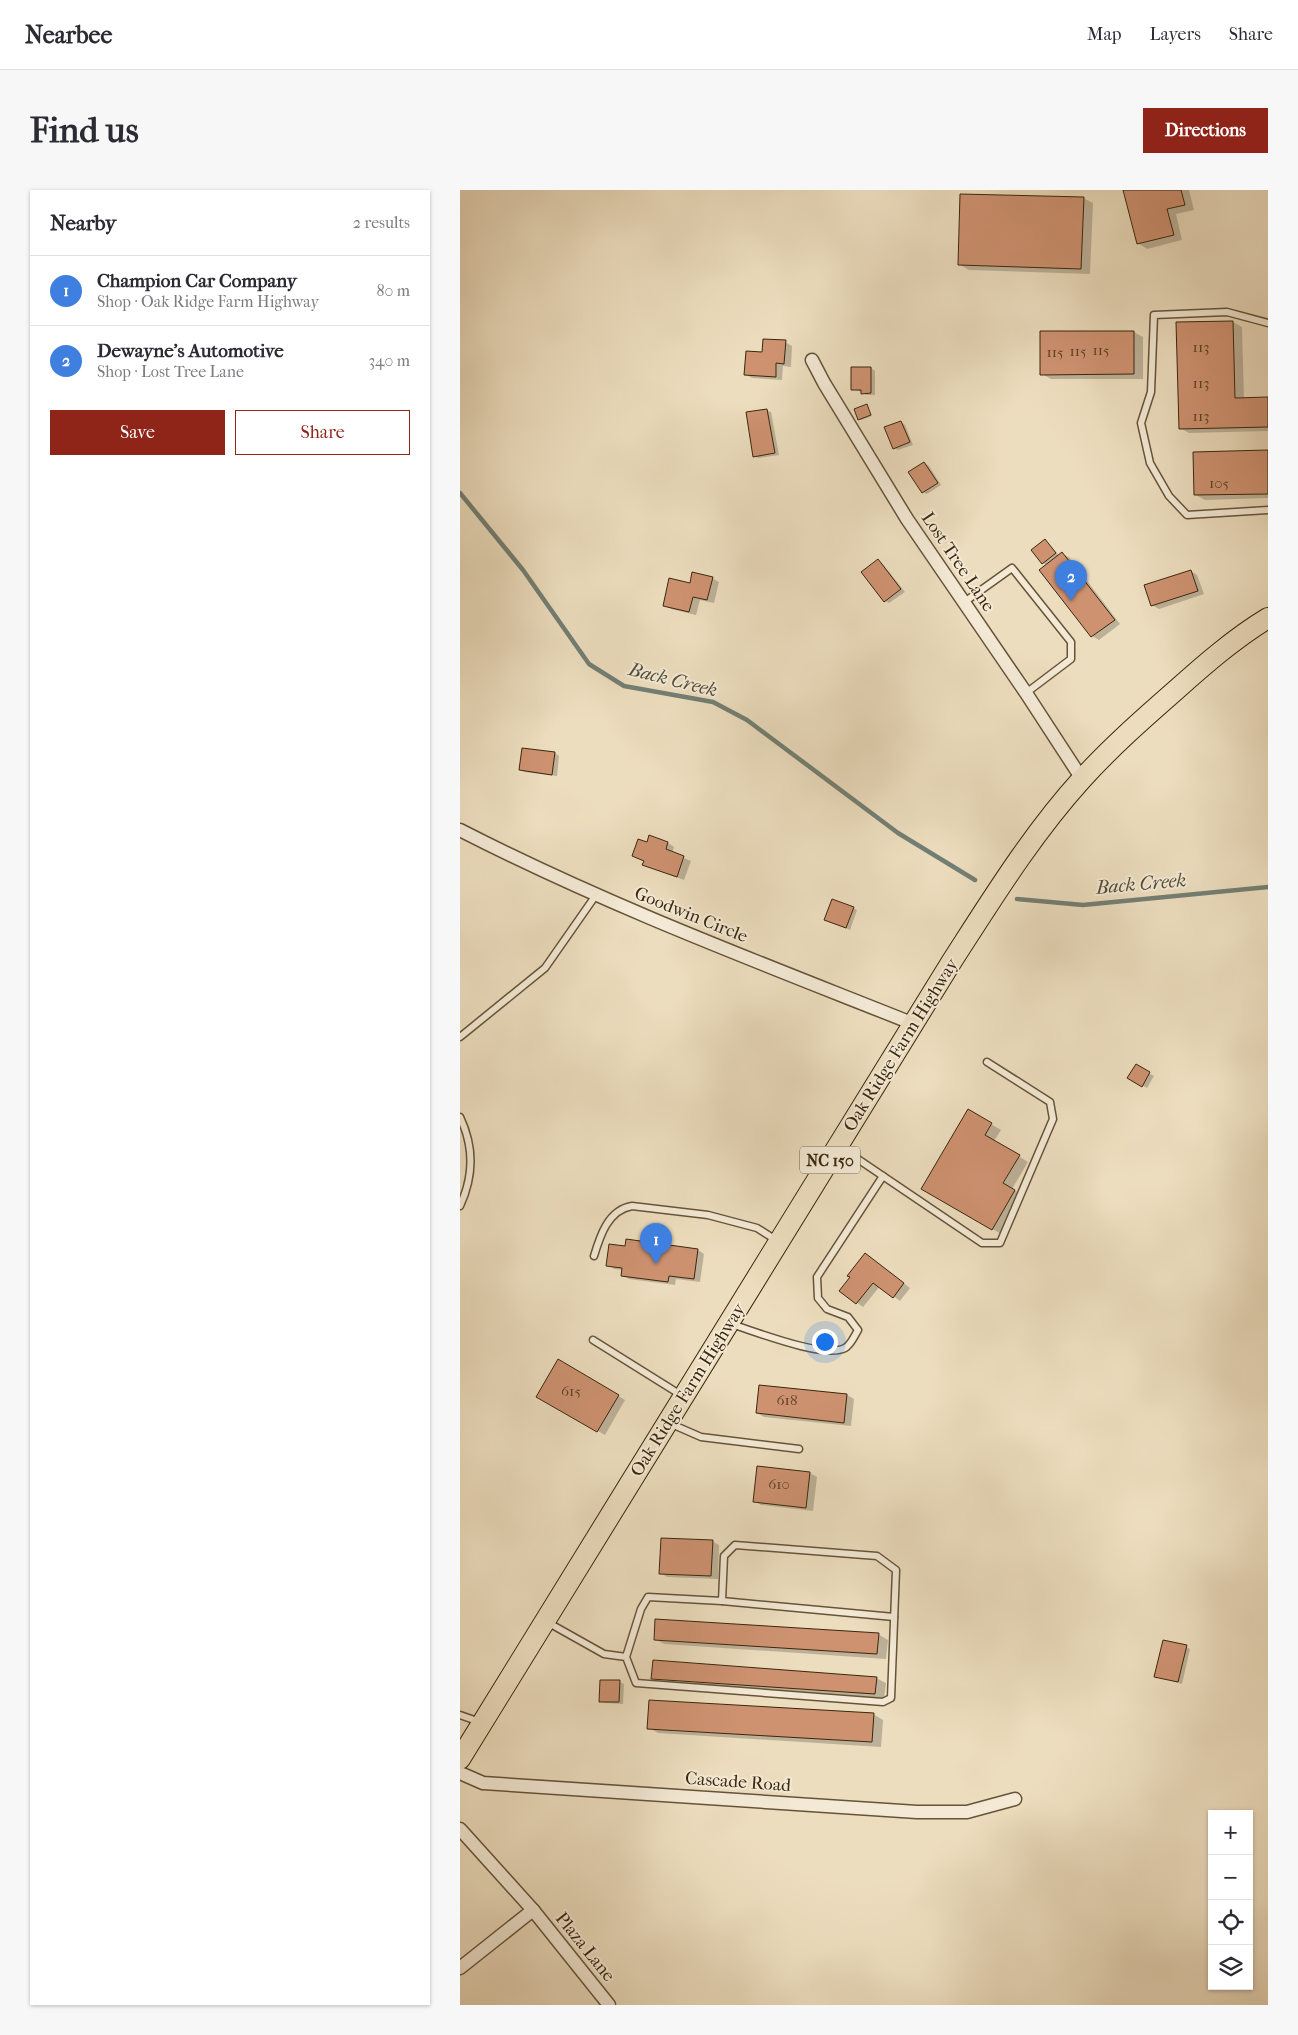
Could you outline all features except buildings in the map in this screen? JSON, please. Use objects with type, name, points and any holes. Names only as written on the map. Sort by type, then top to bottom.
[{"type":"main road","name":"Oak Ridge Farm Highway","points":[[460,1759],[952,961],[1016,865],[1082,779],[1144,718],[1195,673],[1254,626],[1268,618]]},
{"type":"street","name":"Lost Tree Lane","points":[[812,360],[907,519],[1082,779]]},
{"type":"street","name":"Goodwin Circle","points":[[460,830],[526,864],[596,896],[914,1024]]},
{"type":"street","name":"Cascade Road","points":[[460,1773],[483,1783],[918,1812],[967,1812],[1015,1799]]},
{"type":"street","name":"Plaza Lane","points":[[460,1829],[533,1910],[609,2005]]},
{"type":"street","name":"Plaza Lane","points":[[460,1968],[533,1910]]},
{"type":"lane","points":[[1268,323],[1227,312],[1154,315],[1151,392],[1141,423],[1150,463],[1170,496],[1187,515],[1268,510]]},
{"type":"lane","points":[[964,603],[1012,568],[1072,642],[1072,659],[1026,694]]},
{"type":"lane","points":[[460,1037],[545,968],[596,896]]},
{"type":"lane","points":[[839,1146],[982,1244],[1000,1244],[1053,1119],[1050,1102],[987,1062]]},
{"type":"lane","points":[[460,1117],[467,1133],[472,1159],[470,1180],[460,1206]]},
{"type":"lane","points":[[730,1323],[797,1345],[834,1352],[847,1348],[858,1330],[848,1317],[827,1309],[818,1298],[817,1277],[883,1176]]},
{"type":"lane","points":[[594,1256],[600,1235],[611,1218],[624,1207],[632,1206],[708,1215],[757,1228],[780,1242]]},
{"type":"lane","points":[[593,1340],[684,1397]]},
{"type":"lane","points":[[668,1422],[701,1437],[799,1449]]},
{"type":"lane","points":[[722,1601],[724,1556],[735,1545],[876,1556],[896,1570],[891,1698],[883,1702],[636,1683],[626,1657],[641,1609],[648,1597],[722,1601],[894,1617]]},
{"type":"lane","points":[[546,1622],[604,1654],[626,1657]]},
{"type":"lane","points":[[460,1715],[483,1723]]},
{"type":"waterway","name":"Back Creek","points":[[460,493],[523,570],[589,664],[624,686],[713,702],[747,720],[898,833],[975,880]]},
{"type":"waterway","name":"Back Creek","points":[[1017,899],[1083,905],[1268,887]]},
{"type":"place","name":"Dewayne's Automotive","points":[[1071,601]]},
{"type":"place","name":"Champion Car Company","points":[[656,1264]]}]
